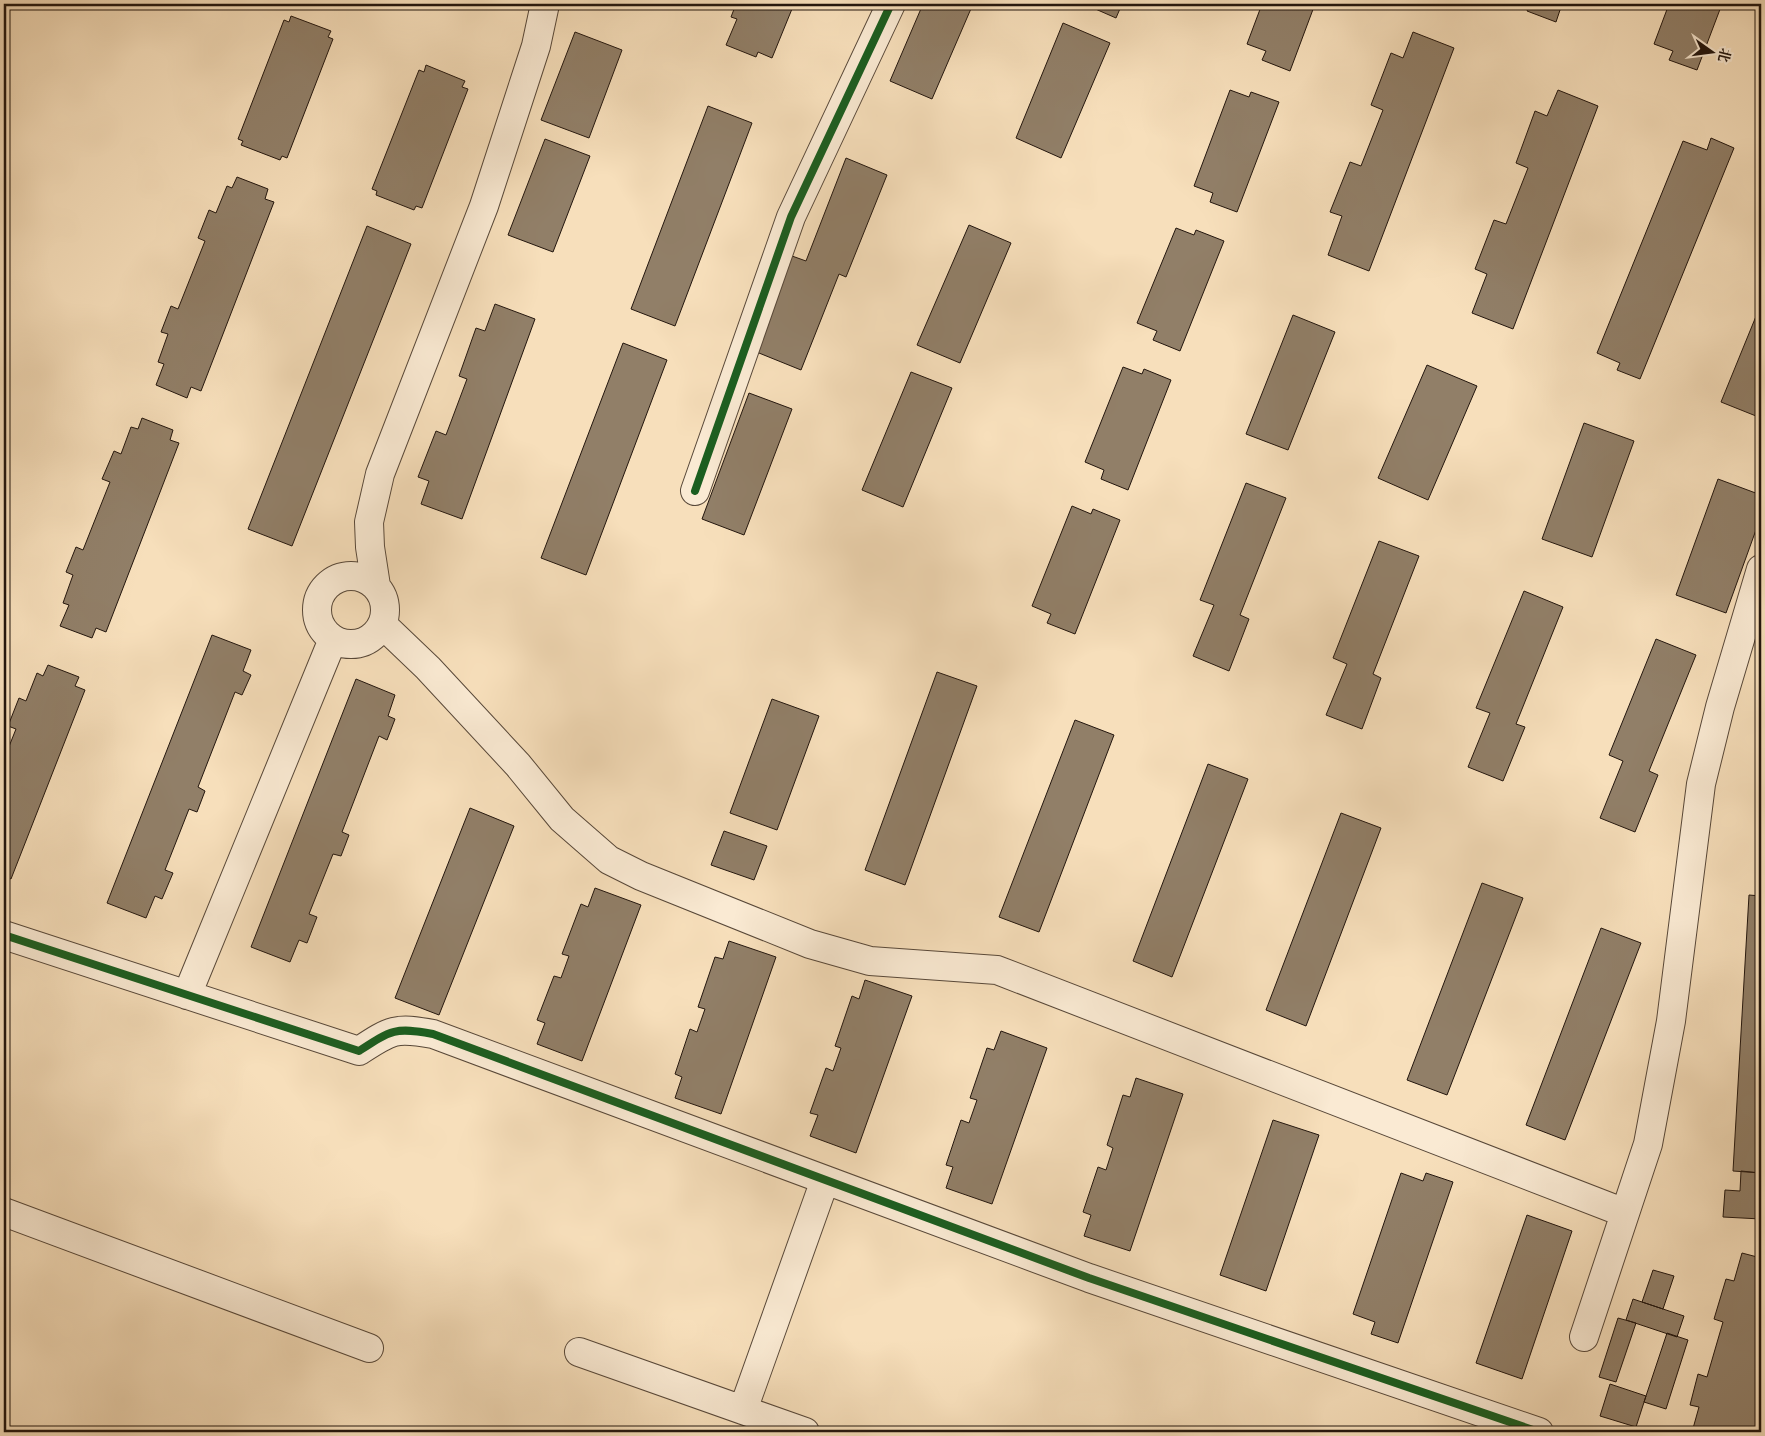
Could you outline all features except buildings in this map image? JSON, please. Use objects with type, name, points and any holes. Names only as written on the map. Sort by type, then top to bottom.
[{"type":"street","points":[[376,586],[364,578],[351,576],[337,579],[326,587],[318,599],[317,613],[321,627],[334,639],[350,644],[363,642],[374,635],[382,624],[385,610],[383,597],[376,586],[370,547],[370,522],[380,474],[484,206],[536,46],[545,4]]},
{"type":"street","points":[[695,491],[791,217],[891,4]]},
{"type":"street","points":[[1584,1338],[1648,1144],[1670,1021],[1701,784],[1720,707],[1761,569]]},
{"type":"street","points":[[382,624],[428,668],[518,765],[562,819],[609,860],[641,876],[810,944],[870,961],[997,970],[1625,1213]]},
{"type":"street","points":[[187,995],[334,639]]},
{"type":"street","points":[[4,935],[359,1050],[388,1032],[406,1030],[433,1034],[1089,1278],[1539,1432]]},
{"type":"street","points":[[743,1410],[825,1180]]},
{"type":"street","points":[[4,1212],[369,1348]]},
{"type":"street","points":[[579,1352],[805,1432]]},
{"type":"cycle path","points":[[695,491],[791,217],[891,4]]},
{"type":"cycle path","points":[[4,935],[359,1051],[379,1038],[394,1032],[410,1031],[433,1034],[1089,1278],[1539,1432]]}]
